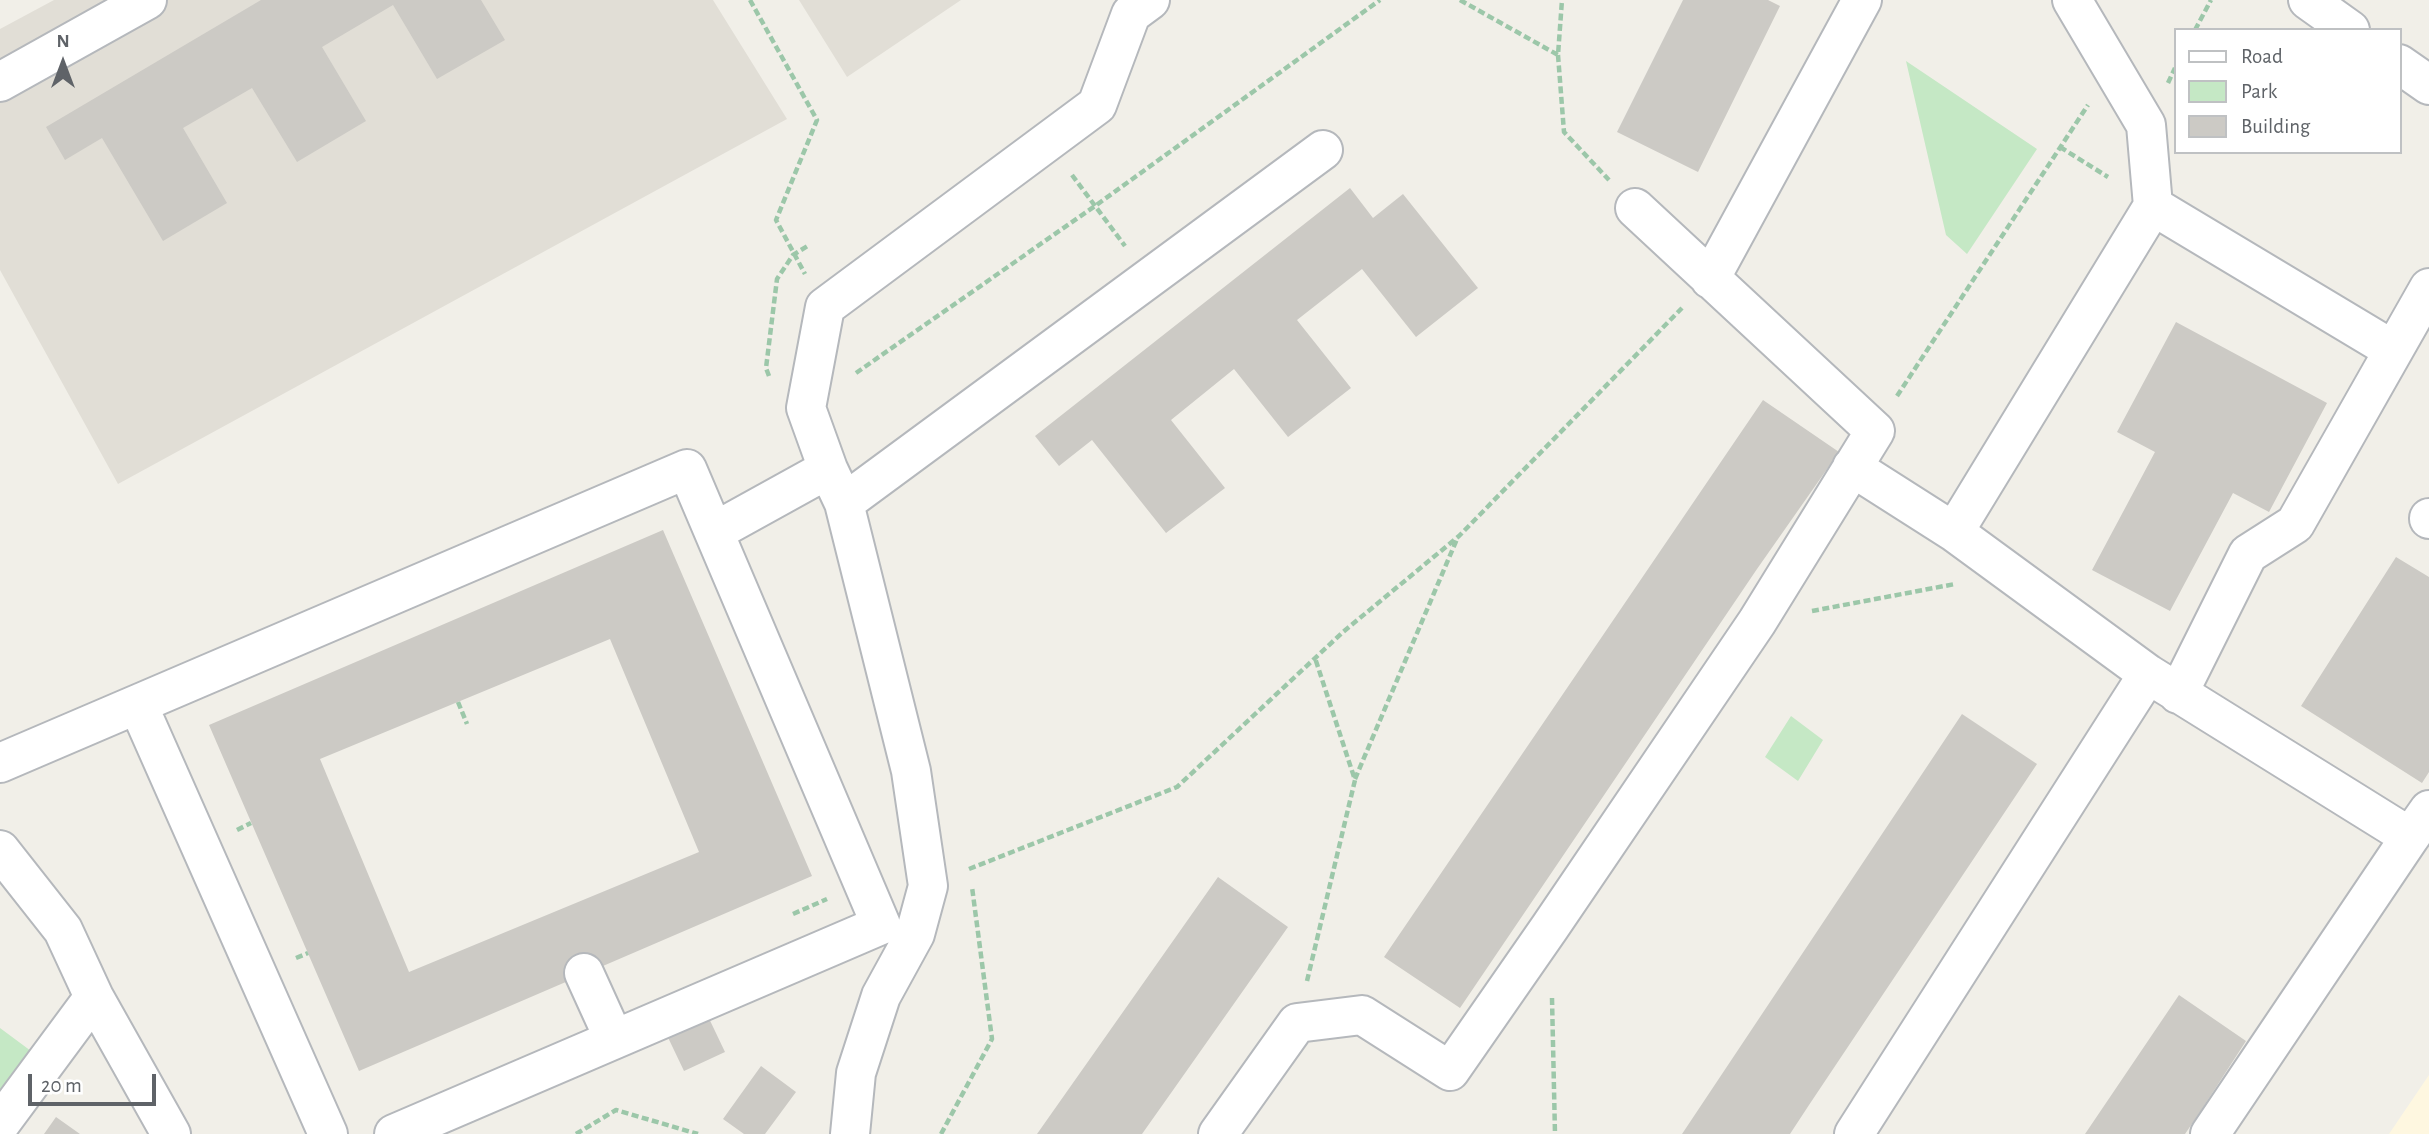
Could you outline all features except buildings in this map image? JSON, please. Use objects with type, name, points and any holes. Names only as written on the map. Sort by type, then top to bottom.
[{"type":"lane","points":[[0,82],[147,0]]},
{"type":"lane","points":[[850,1134],[856,1073],[881,996],[915,934],[928,886],[911,771],[844,503],[828,469],[806,408],[825,307],[1097,105],[1131,14],[1150,0]]},
{"type":"lane","points":[[1710,279],[1862,0]]},
{"type":"lane","points":[[1954,533],[2153,206],[2146,125],[2072,0]]},
{"type":"lane","points":[[2308,0],[2347,28]]},
{"type":"lane","points":[[2401,65],[2429,85]]},
{"type":"lane","points":[[844,503],[1323,150]]},
{"type":"lane","points":[[2153,206],[2393,349]]},
{"type":"lane","points":[[1218,1134],[1297,1023],[1362,1015],[1450,1071],[1757,622],[1875,431],[1635,208]]},
{"type":"lane","points":[[1854,1134],[2163,684],[2248,554],[2295,524],[2429,288]]},
{"type":"lane","points":[[1852,467],[1954,533],[2163,684],[2420,823],[2210,1134]]},
{"type":"lane","points":[[0,763],[687,469],[881,925],[394,1134]]},
{"type":"lane","points":[[714,533],[828,469]]},
{"type":"lane","points":[[138,705],[328,1134]]},
{"type":"lane","points":[[2,855],[63,930],[94,997],[171,1134]]},
{"type":"lane","points":[[584,974],[614,1039]]},
{"type":"lane","points":[[0,1124],[94,997]]},
{"type":"path","points":[[750,0],[817,120],[776,220],[825,307]]},
{"type":"path","points":[[806,408],[1095,206],[1380,0]]},
{"type":"path","points":[[1460,0],[1558,55]]},
{"type":"path","points":[[1562,0],[1558,55],[1564,132],[1635,208]]},
{"type":"path","points":[[2196,28],[2211,0]]},
{"type":"path","points":[[1875,431],[2094,94]]},
{"type":"path","points":[[1048,143],[1149,279]]},
{"type":"path","points":[[969,869],[1177,787],[1315,658],[1459,536],[1710,279]]},
{"type":"path","points":[[1297,1023],[1355,780],[1459,536]]},
{"type":"path","points":[[1757,622],[2009,574]]},
{"type":"path","points":[[1315,658],[1355,780]]},
{"type":"path","points":[[458,702],[467,724]]},
{"type":"path","points":[[232,819],[242,842]]},
{"type":"path","points":[[237,830],[251,823]]},
{"type":"path","points":[[788,916],[839,894]]},
{"type":"path","points":[[288,948],[294,959],[308,953]]},
{"type":"path","points":[[1552,996],[1555,1134]]},
{"type":"path","points":[[576,1134],[616,1110],[698,1134]]},
{"type":"shaded area","points":[[54,0],[713,0],[787,119],[118,484],[0,270],[0,29]]},
{"type":"shaded area","points":[[799,0],[961,0],[847,77]]},
{"type":"shaded area","points":[[2429,1075],[2429,1134],[2389,1134]]},
{"type":"green space","points":[[1906,61],[2037,149],[1967,254],[1946,235]]},
{"type":"green space","points":[[1791,716],[1823,740],[1798,781],[1765,757]]},
{"type":"green space","points":[[0,1028],[31,1051],[0,1091]]}]
